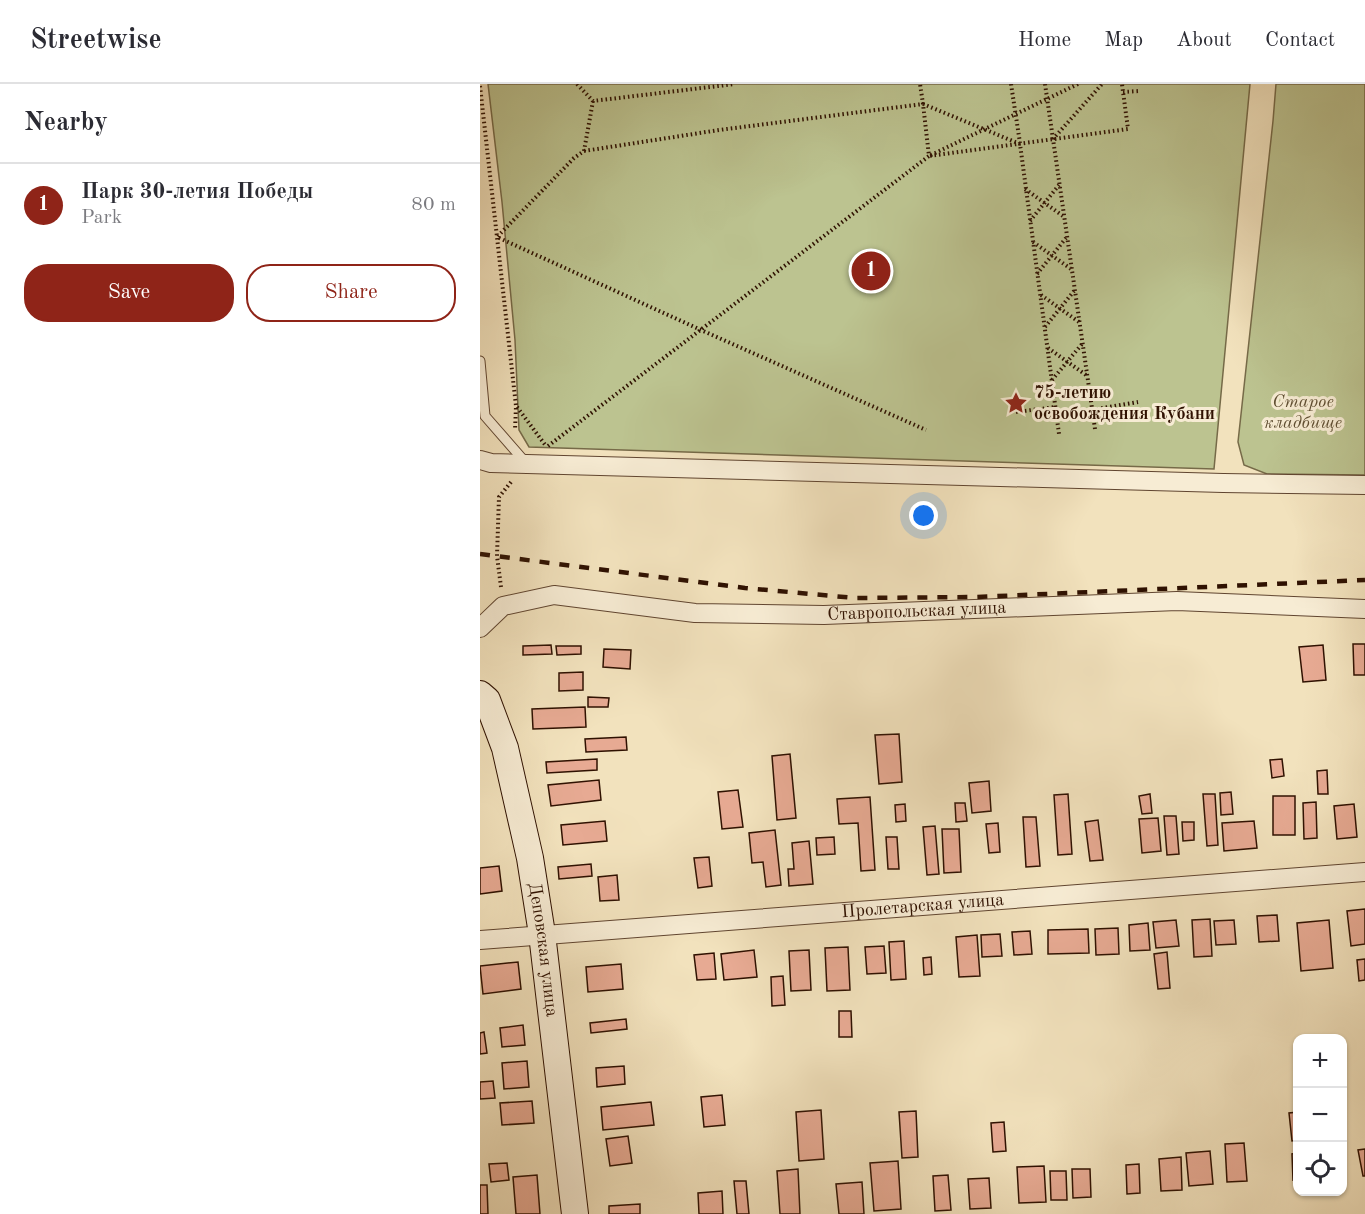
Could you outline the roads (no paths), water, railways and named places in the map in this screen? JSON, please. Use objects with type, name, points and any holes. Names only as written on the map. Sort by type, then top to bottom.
[{"type":"main road","name":"Деповская улица","points":[[480,694],[487,700],[505,748],[530,858],[542,934],[575,1214]]},
{"type":"street","points":[[480,460],[491,463],[1365,485]]},
{"type":"street","name":"Ставропольская улица","points":[[480,628],[503,606],[554,595],[695,613],[824,615],[1177,601],[1365,609]]},
{"type":"street","name":"Пролетарская улица","points":[[480,940],[1365,872]]},
{"type":"lane","points":[[480,361],[485,416],[527,464]]},
{"type":"railway","points":[[480,554],[745,588],[855,598],[977,597],[1365,580]]},
{"type":"place","name":"Парк 30-летия Победы","points":[[871,271]]},
{"type":"place","name":"75-летию освобождения Кубани","points":[[1016,403]]},
{"type":"park label","name":"Старое кладбище","points":[[1303,412]]}]
